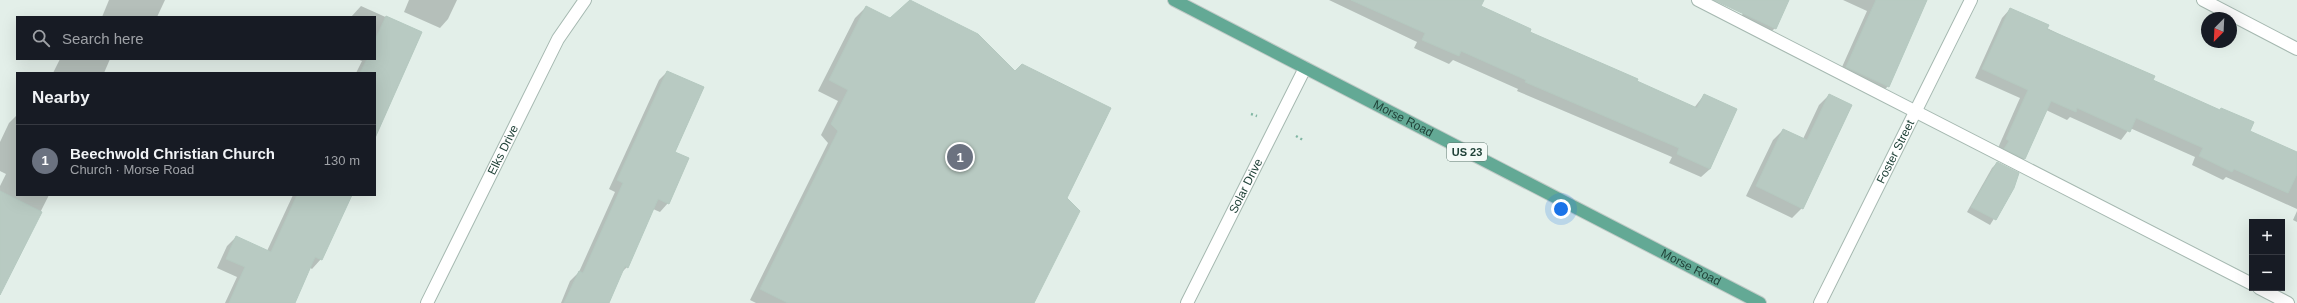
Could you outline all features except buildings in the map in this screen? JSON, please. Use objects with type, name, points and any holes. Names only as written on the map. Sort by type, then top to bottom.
[{"type":"main road","name":"Morse Road","points":[[1174,0],[1760,303]]},
{"type":"street","name":"Elks Drive","points":[[427,303],[558,39],[585,0]]},
{"type":"street","points":[[1698,0],[2249,282]]},
{"type":"street","name":"Foster Street","points":[[1820,303],[1971,0]]},
{"type":"street","points":[[2203,0],[2297,49]]},
{"type":"street","name":"Solar Drive","points":[[1186,303],[1305,68]]},
{"type":"street","points":[[2265,291],[2288,303]]},
{"type":"place","name":"Beechwold Christian Church","points":[[960,157]]}]
